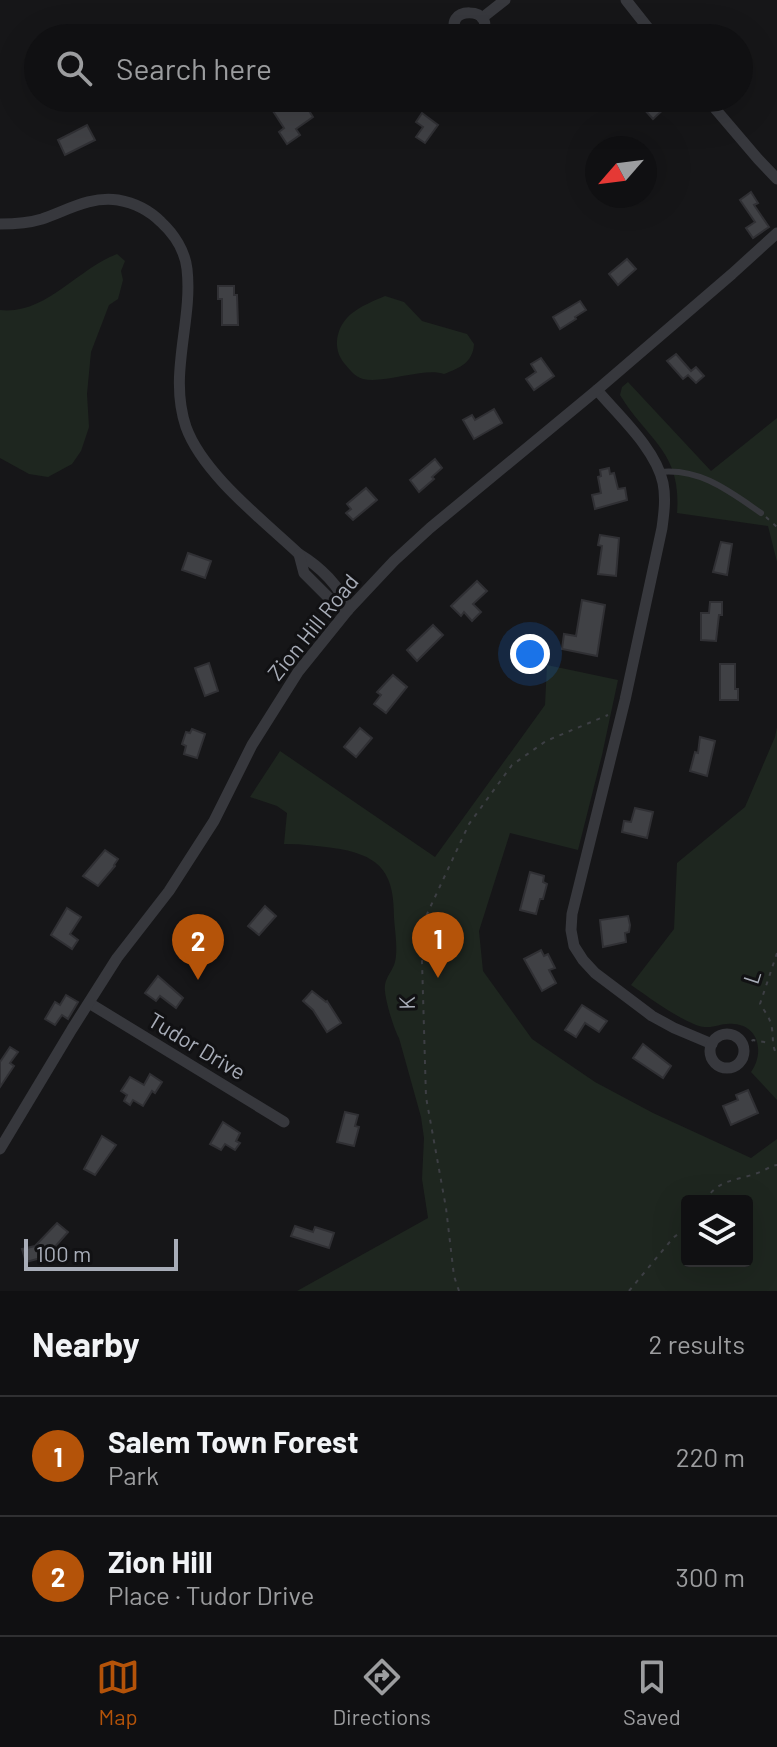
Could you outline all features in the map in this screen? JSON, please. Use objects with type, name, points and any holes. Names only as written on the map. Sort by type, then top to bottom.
[{"type":"street","points":[[482,18],[505,0]]},
{"type":"street","points":[[626,0],[645,24]]},
{"type":"street","points":[[455,24],[460,15],[468,12],[482,18],[484,24]]},
{"type":"street","points":[[718,112],[777,179]]},
{"type":"street","points":[[0,224],[40,220],[80,204],[104,199],[136,205],[152,213],[174,235],[187,266],[179,372],[179,393],[187,429],[216,476],[299,554],[314,563],[345,598],[348,610]]},
{"type":"street","name":"Zion Hill Road","points":[[0,1149],[117,958],[169,891],[214,821],[252,745],[298,672],[348,610],[412,544],[597,390],[777,233]]},
{"type":"street","points":[[597,390],[654,459],[660,472],[664,497],[662,528],[623,709],[572,914],[572,938],[583,960],[595,973],[640,1008],[674,1028],[712,1044]]},
{"type":"street","name":"Tudor Drive","points":[[89,1003],[284,1122]]},
{"type":"street","points":[[725,1034],[736,1037],[743,1046],[740,1061],[726,1068],[713,1060],[710,1049],[725,1034]]},
{"type":"lane","points":[[660,472],[681,471],[710,480],[761,513]]},
{"type":"path","points":[[761,513],[777,527]]},
{"type":"path","name":"K","points":[[459,1291],[454,1276],[446,1208],[426,1097],[421,927],[469,824],[512,765],[546,741],[623,709]]},
{"type":"path","name":"L","points":[[777,953],[760,1004],[769,1017],[773,1030],[771,1044],[777,1056]]},
{"type":"path","points":[[743,1046],[753,1040],[771,1044]]},
{"type":"path","points":[[709,1195],[713,1189],[734,1179],[777,1165]]},
{"type":"path","points":[[629,1291],[681,1232]]},
{"type":"shaded area","points":[[117,254],[125,261],[121,271],[123,280],[118,299],[109,305],[91,352],[87,394],[89,427],[81,451],[72,464],[48,477],[29,474],[0,458],[0,310],[17,310],[47,298]]},
{"type":"shaded area","points":[[385,296],[404,302],[422,321],[467,334],[474,344],[471,356],[460,367],[444,374],[436,372],[372,380],[355,374],[340,357],[337,344],[339,331],[351,314]]},
{"type":"shaded area","points":[[628,382],[711,471],[777,418],[777,562],[768,526],[677,513],[677,492],[668,460],[620,395],[622,387]]},
{"type":"shaded area","points":[[547,665],[618,680],[578,850],[510,833],[479,931],[483,971],[532,1039],[595,1082],[653,1113],[751,1158],[777,1139],[777,1291],[297,1291],[428,1218],[422,1179],[424,1138],[421,1117],[385,990],[396,952],[392,890],[388,879],[376,863],[355,852],[284,844],[287,813],[277,806],[250,797],[280,751],[435,857],[545,705]]},
{"type":"shaded area","points":[[777,727],[777,1100],[751,1072],[758,1049],[749,1030],[734,1024],[696,1025],[631,985],[674,929],[677,863],[745,807]]},
{"type":"building","points":[[274,112],[310,112],[313,117],[296,129],[300,135],[287,144],[279,132],[284,128]]},
{"type":"building","points":[[647,112],[661,112],[653,119]]},
{"type":"building","points":[[422,113],[438,125],[425,143],[416,137],[423,127],[416,122]]},
{"type":"building","points":[[87,125],[95,140],[65,155],[58,140]]},
{"type":"building","points":[[751,192],[758,203],[754,205],[769,227],[753,238],[746,228],[755,222],[740,200]]},
{"type":"building","points":[[627,259],[636,269],[618,285],[609,274]]},
{"type":"building","points":[[218,286],[234,286],[238,325],[222,325],[222,299],[218,299]]},
{"type":"building","points":[[580,301],[586,310],[560,329],[553,317]]},
{"type":"building","points":[[676,354],[691,371],[696,367],[704,376],[696,383],[688,375],[683,379],[667,361]]},
{"type":"building","points":[[541,358],[554,376],[534,390],[526,379],[536,372],[531,364]]},
{"type":"building","points":[[494,409],[502,423],[474,439],[463,420],[472,415],[475,420]]},
{"type":"building","points":[[435,459],[442,468],[419,492],[410,480]]},
{"type":"building","points":[[609,468],[610,474],[614,473],[618,489],[625,488],[627,500],[595,509],[592,495],[601,493],[600,470]]},
{"type":"building","points":[[366,488],[377,500],[353,520],[346,513],[351,509],[347,504]]},
{"type":"building","points":[[600,535],[619,538],[616,576],[598,574],[602,546],[598,545]]},
{"type":"building","points":[[721,542],[732,544],[727,575],[713,572]]},
{"type":"building","points":[[188,553],[211,561],[205,578],[182,570]]},
{"type":"building","points":[[477,581],[487,591],[473,604],[481,612],[472,621],[464,612],[461,616],[451,606]]},
{"type":"building","points":[[582,600],[605,605],[597,656],[562,649],[564,634],[576,636]]},
{"type":"building","points":[[710,602],[722,602],[716,641],[701,640],[701,613],[709,613]]},
{"type":"building","points":[[433,625],[443,635],[417,661],[407,650]]},
{"type":"building","points":[[209,663],[218,691],[205,696],[195,668]]},
{"type":"building","points":[[720,664],[735,664],[738,700],[720,700]]},
{"type":"building","points":[[393,675],[407,687],[386,713],[374,704],[381,695],[377,692]]},
{"type":"building","points":[[360,728],[372,738],[356,757],[344,747]]},
{"type":"building","points":[[192,729],[205,734],[197,758],[184,754],[186,746],[182,744],[186,732],[190,733]]},
{"type":"building","points":[[700,737],[715,741],[707,776],[690,771],[695,752],[698,753]]},
{"type":"building","points":[[635,808],[653,812],[647,838],[622,832],[624,821],[631,822]]},
{"type":"building","points":[[105,850],[118,859],[98,886],[83,876]]},
{"type":"building","points":[[530,872],[544,876],[543,882],[547,884],[536,914],[520,910]]},
{"type":"building","points":[[265,906],[276,916],[259,935],[248,926]]},
{"type":"building","points":[[67,908],[81,917],[70,934],[78,940],[72,949],[51,935]]},
{"type":"building","points":[[628,916],[630,925],[629,932],[625,933],[626,942],[603,947],[600,920]]},
{"type":"building","points":[[541,950],[544,956],[548,954],[555,968],[549,970],[556,983],[542,991],[524,959]]},
{"type":"building","points":[[158,976],[183,998],[176,1008],[160,996],[156,1001],[145,993]]},
{"type":"building","points":[[312,991],[327,1001],[341,1023],[327,1032],[303,1001]]},
{"type":"building","points":[[66,995],[78,1002],[68,1019],[62,1015],[55,1025],[45,1019],[55,1002],[60,1005]]},
{"type":"building","points":[[582,1005],[607,1021],[599,1032],[585,1023],[576,1037],[565,1030]]},
{"type":"building","points":[[643,1044],[671,1066],[663,1078],[633,1058]]},
{"type":"building","points":[[10,1047],[18,1052],[10,1063],[14,1066],[0,1087],[0,1062]]},
{"type":"building","points":[[150,1074],[162,1082],[143,1106],[133,1100],[130,1105],[124,1101],[127,1095],[121,1091],[130,1077],[144,1085]]},
{"type":"building","points":[[748,1090],[758,1113],[731,1125],[723,1106],[738,1100],[736,1095]]},
{"type":"building","points":[[345,1112],[358,1115],[355,1126],[359,1127],[354,1146],[337,1142]]},
{"type":"building","points":[[223,1122],[240,1133],[236,1141],[240,1143],[235,1150],[225,1144],[221,1150],[210,1144]]},
{"type":"building","points":[[102,1136],[116,1145],[95,1175],[84,1169]]},
{"type":"building","points":[[57,1223],[68,1232],[53,1249],[57,1253],[52,1259],[48,1256],[26,1262],[22,1249],[35,1246]]},
{"type":"building","points":[[295,1226],[313,1232],[315,1227],[334,1233],[329,1248],[291,1236]]},
{"type":"place","name":"Salem Town Forest","points":[[438,978]]},
{"type":"place","name":"Zion Hill","points":[[198,980]]}]
